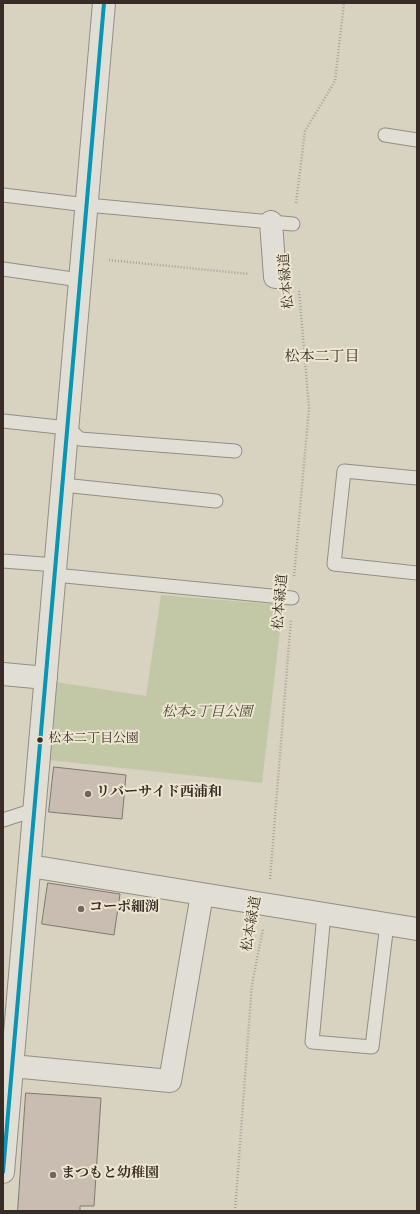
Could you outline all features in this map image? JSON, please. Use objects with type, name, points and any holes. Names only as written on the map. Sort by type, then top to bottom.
[{"type":"street","points":[[3,1172],[104,3]]},
{"type":"street","points":[[271,222],[275,277]]},
{"type":"street","points":[[3,674],[46,678]]},
{"type":"street","points":[[30,866],[417,929]]},
{"type":"street","points":[[12,1066],[170,1081],[202,894]]},
{"type":"lane","points":[[385,135],[417,140]]},
{"type":"lane","points":[[3,195],[293,224]]},
{"type":"lane","points":[[3,269],[80,280]]},
{"type":"lane","points":[[3,421],[68,428],[80,439],[234,451]]},
{"type":"lane","points":[[417,478],[344,471],[334,564],[417,573]]},
{"type":"lane","points":[[63,485],[216,501]]},
{"type":"lane","points":[[3,561],[55,570],[292,598]]},
{"type":"lane","points":[[3,820],[34,810]]},
{"type":"lane","points":[[324,914],[312,1042],[372,1047],[387,924]]},
{"type":"path","points":[[293,224],[305,131],[335,81],[344,3]]},
{"type":"path","points":[[82,257],[275,277]]},
{"type":"path","name":"松本緑道","points":[[235,1211],[252,984],[268,905],[292,598],[309,408],[298,285]]},
{"type":"green space","name":"松本2丁目公園","points":[[161,595],[283,605],[262,783],[48,760],[56,682],[146,696]]},
{"type":"building","name":"リバーサイド西浦和","points":[[54,767],[126,775],[122,819],[49,812]]},
{"type":"building","name":"コーポ細渕","points":[[48,883],[120,894],[114,935],[42,924]]},
{"type":"building","points":[[26,1093],[101,1098],[94,1206],[80,1206],[80,1211],[18,1211]]},
{"type":"transit line","points":[[3,1172],[104,3]]},
{"type":"place","name":"松本二丁目公園","points":[[40,740]]},
{"type":"place","name":"リバーサイド西浦和","points":[[88,794]]},
{"type":"place","name":"コーポ細渕","points":[[81,909]]},
{"type":"place","name":"まつもと幼稚園","points":[[53,1175]]},
{"type":"district","name":"松本二丁目","points":[[322,358]]}]
